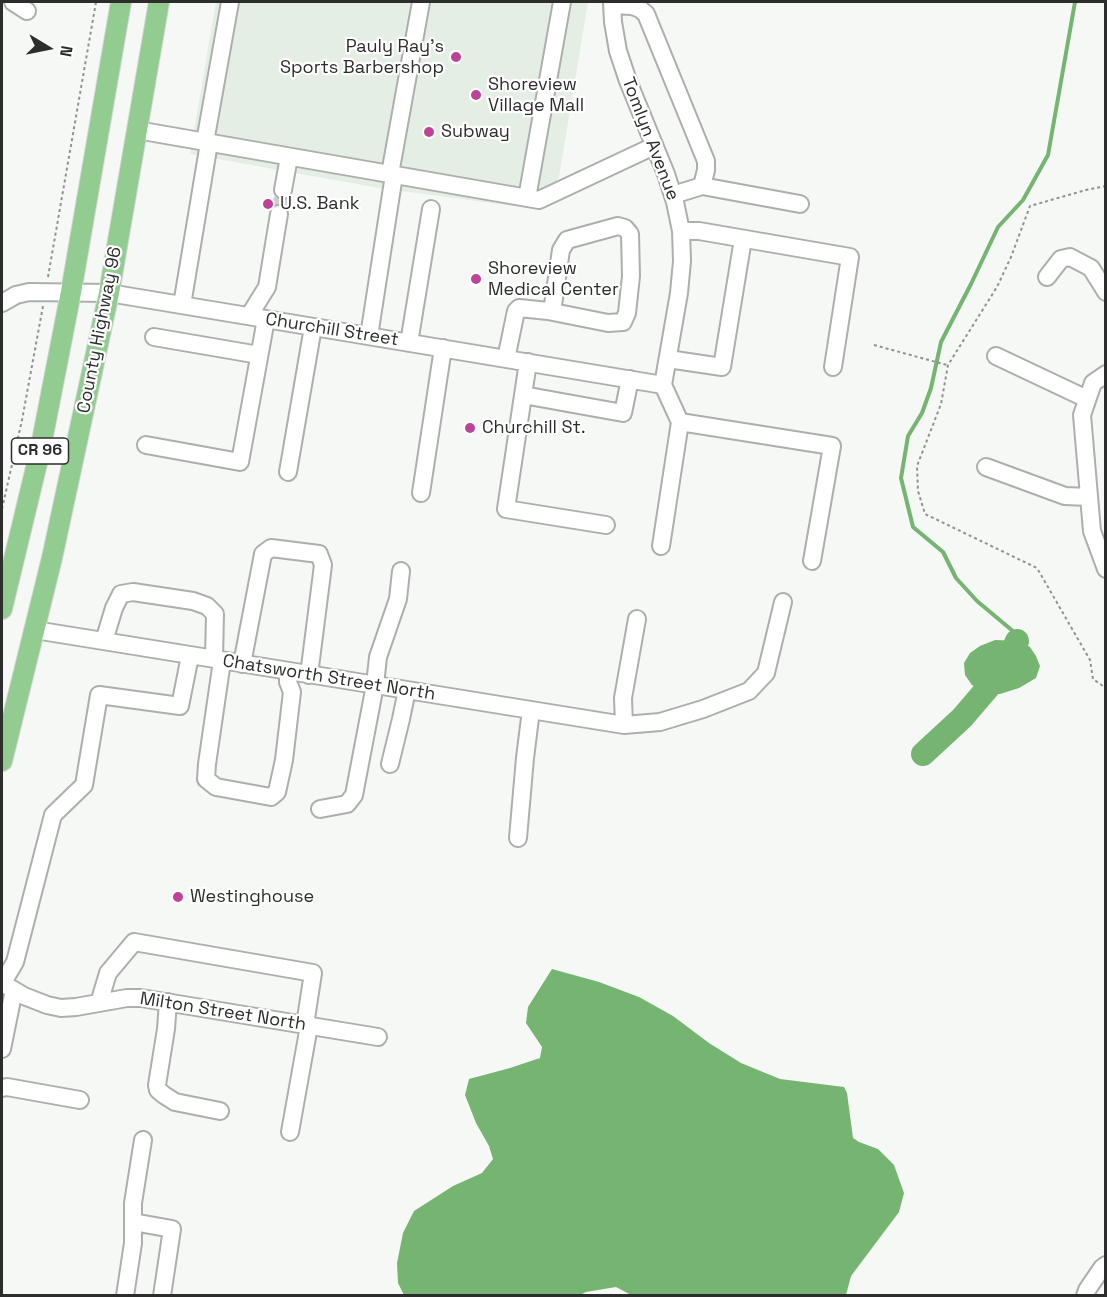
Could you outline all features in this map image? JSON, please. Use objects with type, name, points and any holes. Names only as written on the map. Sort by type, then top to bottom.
[{"type":"main road","name":"County Highway 96","points":[[2,609],[40,451],[71,292],[121,2]]},
{"type":"main road","name":"County Highway 96","points":[[2,761],[52,558],[109,293],[159,2]]},
{"type":"street","points":[[182,305],[230,2]]},
{"type":"street","points":[[369,336],[392,175],[421,2]]},
{"type":"street","points":[[527,198],[562,2]]},
{"type":"street","points":[[612,3],[632,6],[646,14],[706,161],[702,186]]},
{"type":"street","name":"Tomlyn Avenue","points":[[612,3],[618,51],[666,174],[681,231],[682,261],[679,293],[663,385]]},
{"type":"street","points":[[137,130],[539,200],[654,146]]},
{"type":"street","points":[[283,190],[289,157]]},
{"type":"street","points":[[673,195],[702,186],[800,204]]},
{"type":"street","points":[[409,343],[431,209]]},
{"type":"street","points":[[249,316],[267,287],[279,214]]},
{"type":"street","points":[[506,359],[516,311],[519,308],[548,311],[608,323],[623,322],[627,313],[631,276],[630,234],[625,228],[618,226],[567,240],[561,250],[553,305],[548,311]]},
{"type":"street","points":[[681,231],[699,231],[850,257],[833,367]]},
{"type":"street","points":[[668,359],[722,367],[744,239]]},
{"type":"street","points":[[1047,277],[1061,259],[1071,257],[1091,268],[1106,292]]},
{"type":"street","name":"Churchill Street","points":[[2,303],[16,295],[29,292],[109,293],[663,385]]},
{"type":"street","points":[[146,445],[240,462],[266,319]]},
{"type":"street","points":[[288,472],[313,327]]},
{"type":"street","points":[[154,337],[259,355]]},
{"type":"street","points":[[421,493],[443,348]]},
{"type":"street","points":[[996,356],[1087,399]]},
{"type":"street","points":[[528,362],[506,509],[606,525]]},
{"type":"street","points":[[1106,374],[1093,382],[1082,415],[1092,531],[1106,569]]},
{"type":"street","points":[[523,395],[623,413],[630,379]]},
{"type":"street","points":[[661,546],[680,422],[663,385]]},
{"type":"street","points":[[680,422],[832,446],[812,561]]},
{"type":"street","points":[[986,466],[1065,496],[1089,497]]},
{"type":"street","points":[[242,664],[262,554],[272,548],[320,554],[323,565],[309,675]]},
{"type":"street","points":[[320,809],[347,804],[354,795],[375,685],[378,657],[398,600],[401,571]]},
{"type":"street","points":[[104,641],[121,594],[133,592],[193,601],[207,606],[215,614],[218,660],[206,779],[216,787],[271,797],[277,792],[284,760],[292,692],[288,681],[288,671]]},
{"type":"street","name":"Chatsworth Street North","points":[[35,630],[624,725],[660,722],[703,709],[749,691],[766,673],[783,602]]},
{"type":"street","points":[[624,725],[623,698],[637,619]]},
{"type":"street","points":[[2,1049],[6,986],[15,962],[53,815],[84,784],[99,695],[180,706],[190,656]]},
{"type":"street","points":[[390,764],[406,690]]},
{"type":"street","points":[[518,838],[531,710]]},
{"type":"street","points":[[99,1003],[108,973],[134,942],[313,973],[290,1132]]},
{"type":"street","name":"Milton Street North","points":[[6,986],[47,1005],[61,1008],[141,998],[378,1037]]},
{"type":"street","points":[[168,1002],[158,1090],[175,1102],[220,1111]]},
{"type":"street","points":[[2,1088],[80,1100]]},
{"type":"street","points":[[125,1296],[133,1243],[133,1203],[143,1140]]},
{"type":"street","points":[[133,1222],[172,1229],[162,1296]]},
{"type":"street","points":[[1085,1296],[1092,1282],[1106,1265]]},
{"type":"path","points":[[47,279],[96,2]]},
{"type":"path","points":[[1106,186],[1030,206],[997,287],[948,365],[941,404],[917,466],[918,491],[925,513],[1037,568],[1090,660],[1093,678],[1106,688]]},
{"type":"path","points":[[2,509],[22,420],[43,304]]},
{"type":"path","points":[[874,345],[948,365]]},
{"type":"shaded area","points":[[216,2],[588,2],[559,177],[536,209],[379,188],[190,154]]},
{"type":"shaded area","points":[[995,640],[1019,641],[1030,647],[1040,666],[1036,678],[1019,688],[1000,694],[987,694],[972,685],[965,675],[964,663],[970,653]]},
{"type":"shaded area","points":[[552,969],[599,982],[639,997],[673,1016],[741,1063],[780,1079],[844,1087],[847,1093],[853,1138],[878,1149],[894,1165],[904,1193],[899,1212],[851,1276],[846,1295],[633,1296],[616,1287],[586,1292],[578,1296],[404,1295],[398,1283],[397,1263],[403,1233],[414,1211],[453,1186],[482,1173],[493,1159],[465,1095],[469,1079],[540,1058],[542,1047],[526,1023],[528,1007]]},
{"type":"waterway","points":[[1017,641],[1014,632],[977,601],[956,578],[943,552],[913,527],[901,478],[908,436],[922,413],[931,388],[941,342],[998,227],[1023,200],[1048,155],[1075,2]]},
{"type":"waterway","points":[[923,754],[962,718],[1004,669],[1017,641]]},
{"type":"tunnel","points":[[279,214],[283,190]]},
{"type":"place","name":"Pauly Ray's Sports Barbershop","points":[[456,57]]},
{"type":"place","name":"Shoreview Village Mall","points":[[476,95]]},
{"type":"place","name":"Subway","points":[[429,132]]},
{"type":"place","name":"U.S. Bank","points":[[268,204]]},
{"type":"place","name":"Shoreview Medical Center","points":[[476,279]]},
{"type":"place","name":"Churchill St.","points":[[470,428]]},
{"type":"place","name":"Westinghouse","points":[[178,897]]}]
